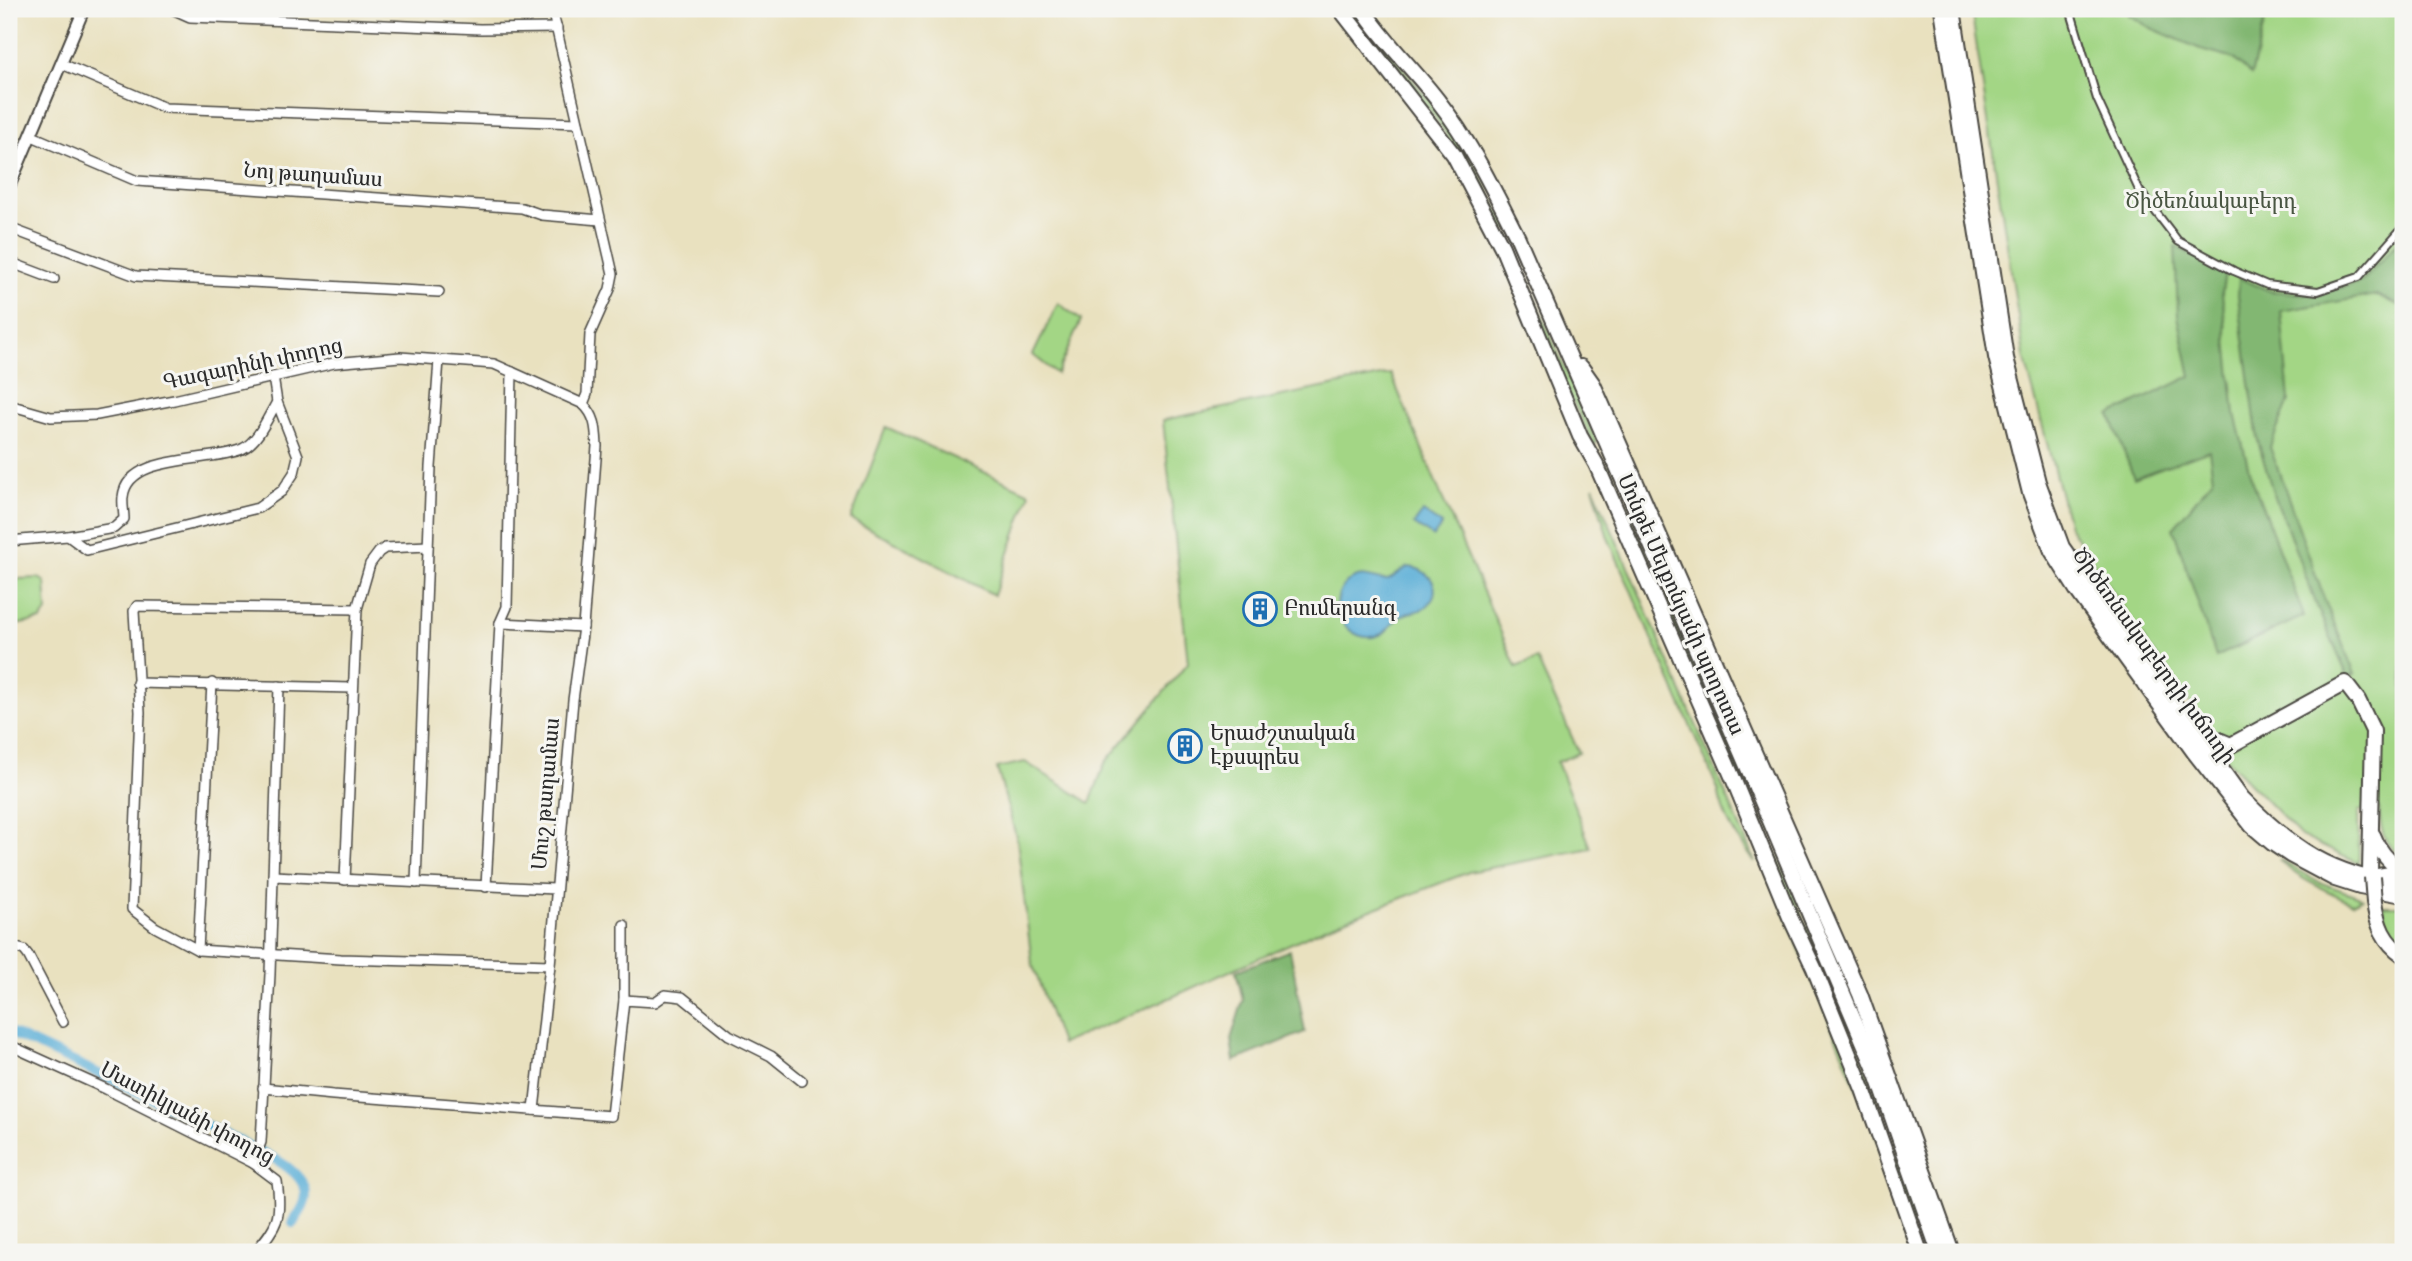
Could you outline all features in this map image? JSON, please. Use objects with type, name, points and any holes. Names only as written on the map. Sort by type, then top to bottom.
[{"type":"main road","name":"Մոնթե Մելքոնյանի պողոտա","points":[[1340,9],[1406,89],[1454,155],[1502,247],[1580,436],[1596,464],[1814,968],[1863,1089],[1920,1252]]},
{"type":"main road","name":"Մոնթե Մելքոնյանի պողոտա","points":[[1363,9],[1462,134],[1518,238],[1877,1074],[1940,1252]]},
{"type":"main road","name":"Ծիծեռնակաբերդի խճուղի","points":[[1942,9],[1996,357],[2030,493],[2052,551],[2078,592],[2243,816],[2272,843],[2311,868],[2335,879],[2374,883],[2403,895]]},
{"type":"main road","name":"Ծիծեռնակաբերդի խճուղի","points":[[1953,9],[2006,358],[2038,482],[2062,547],[2242,798],[2275,832],[2308,854],[2362,878],[2403,876]]},
{"type":"main road","points":[[1502,247],[1518,238]]},
{"type":"main road","points":[[1564,343],[1593,384],[1860,994],[1952,1252]]},
{"type":"main road","points":[[1596,464],[1613,457]]},
{"type":"main road","points":[[2190,728],[2231,745],[2345,682],[2358,700],[2373,732],[2370,826],[2378,926],[2385,938],[2403,955]]},
{"type":"main road","points":[[2370,826],[2376,843],[2403,876],[2374,883]]},
{"type":"street","points":[[9,187],[84,9]]},
{"type":"street","points":[[172,9],[190,17],[480,29],[557,28]]},
{"type":"street","points":[[552,9],[604,231],[612,283],[590,334],[587,394],[583,404]]},
{"type":"street","points":[[2070,9],[2097,99],[2139,190],[2178,241],[2267,285],[2318,291],[2359,276],[2403,228]]},
{"type":"street","points":[[62,64],[165,108],[578,123]]},
{"type":"street","name":"Նոյ թաղամաս","points":[[32,136],[137,181],[522,208],[542,215],[600,220]]},
{"type":"street","points":[[9,228],[136,276],[439,292]]},
{"type":"street","points":[[9,262],[54,279]]},
{"type":"street","name":"Գագարինի փողոց","points":[[9,405],[51,417],[97,415],[334,363],[400,357],[494,364],[583,404]]},
{"type":"street","points":[[416,883],[428,546],[439,360]]},
{"type":"street","points":[[486,887],[499,623],[506,607],[512,372]]},
{"type":"street","points":[[68,536],[86,550],[258,508],[282,491],[294,473],[298,456],[277,402],[273,377]]},
{"type":"street","points":[[9,541],[68,536],[114,527],[124,519],[123,495],[132,477],[159,463],[209,457],[244,449],[254,439],[277,402]]},
{"type":"street","name":"Մուշ թաղամաս","points":[[534,1110],[551,965],[555,889],[573,700],[583,627],[597,436],[592,412],[583,404]]},
{"type":"street","points":[[345,880],[357,609],[370,564],[379,552],[385,548],[428,546]]},
{"type":"street","points":[[357,609],[137,606],[134,611],[140,712],[132,909],[155,928],[198,950],[551,965]]},
{"type":"street","points":[[499,623],[583,627]]},
{"type":"street","points":[[137,682],[352,688]]},
{"type":"street","points":[[198,950],[212,683]]},
{"type":"street","points":[[253,1163],[261,1142],[279,686]]},
{"type":"street","points":[[273,876],[555,889]]},
{"type":"street","points":[[263,1088],[611,1116],[624,1000],[624,925]]},
{"type":"street","points":[[9,947],[24,950],[28,955],[63,1023]]},
{"type":"street","points":[[624,1000],[655,1002],[665,995],[682,997],[729,1035],[771,1056],[802,1081]]},
{"type":"street","name":"Մատիկյանի փողոց","points":[[9,1045],[106,1089],[253,1163],[277,1181],[280,1204],[276,1228],[256,1252]]},
{"type":"green space","points":[[1348,9],[1356,9],[1436,109],[1477,169],[1508,229],[1501,232],[1433,115],[1367,37]]},
{"type":"green space","name":"Ծիծեռնակաբերդ","points":[[1971,9],[2403,9],[2403,855],[2387,842],[2379,808],[2358,811],[2359,864],[2301,836],[2229,762],[2069,526],[2024,356]]},
{"type":"green space","points":[[2129,9],[2268,9],[2251,75],[2234,59],[2205,51],[2151,28],[2129,15]]},
{"type":"green space","points":[[2403,236],[2403,308],[2377,295],[2281,311],[2289,400],[2270,447],[2327,606],[2355,674],[2348,677],[2320,614],[2272,489],[2258,441],[2238,296],[2239,278],[2270,291],[2317,295],[2363,281]]},
{"type":"green space","points":[[2175,246],[2225,271],[2222,293],[2235,414],[2250,474],[2304,616],[2216,657],[2173,528],[2213,479],[2209,450],[2134,478],[2110,415],[2191,376],[2178,316]]},
{"type":"green space","points":[[1517,259],[1597,442],[1594,445],[1512,263]]},
{"type":"green space","points":[[1058,303],[1081,320],[1057,374],[1033,355]]},
{"type":"green space","points":[[1391,374],[1516,667],[1537,659],[1579,753],[1557,762],[1591,848],[1469,872],[1327,927],[1061,1044],[1032,963],[1017,840],[997,768],[1025,762],[1090,803],[1105,763],[1188,663],[1163,420]]},
{"type":"green space","points":[[886,427],[1030,493],[994,595],[851,519]]},
{"type":"green space","points":[[1608,465],[1698,669],[1859,1051],[1931,1252],[1924,1252],[1602,468]]},
{"type":"green space","points":[[1593,486],[1755,862],[1727,819],[1718,789],[1608,538]]},
{"type":"green space","points":[[39,578],[45,582],[47,612],[41,620],[10,626],[16,582],[18,579]]},
{"type":"green space","points":[[2279,859],[2316,881],[2363,898],[2353,903],[2304,879]]},
{"type":"green space","points":[[2384,906],[2403,906],[2403,947],[2388,929]]},
{"type":"green space","points":[[1290,950],[1305,1032],[1234,1061],[1231,1039],[1243,1000],[1236,971]]},
{"type":"water","points":[[1423,512],[1442,525],[1433,537],[1414,524]]},
{"type":"water","points":[[1408,567],[1421,570],[1431,578],[1435,590],[1430,603],[1422,609],[1401,616],[1382,634],[1359,636],[1350,630],[1338,612],[1337,601],[1341,590],[1349,581],[1363,576],[1388,580]]},
{"type":"waterway","points":[[9,1032],[278,1161],[297,1175],[305,1189],[304,1204],[293,1223]]},
{"type":"place","name":"Բումերանգ","points":[[1260,609]]},
{"type":"place","name":"Երաժշտական Էքսպրես","points":[[1185,746]]}]
